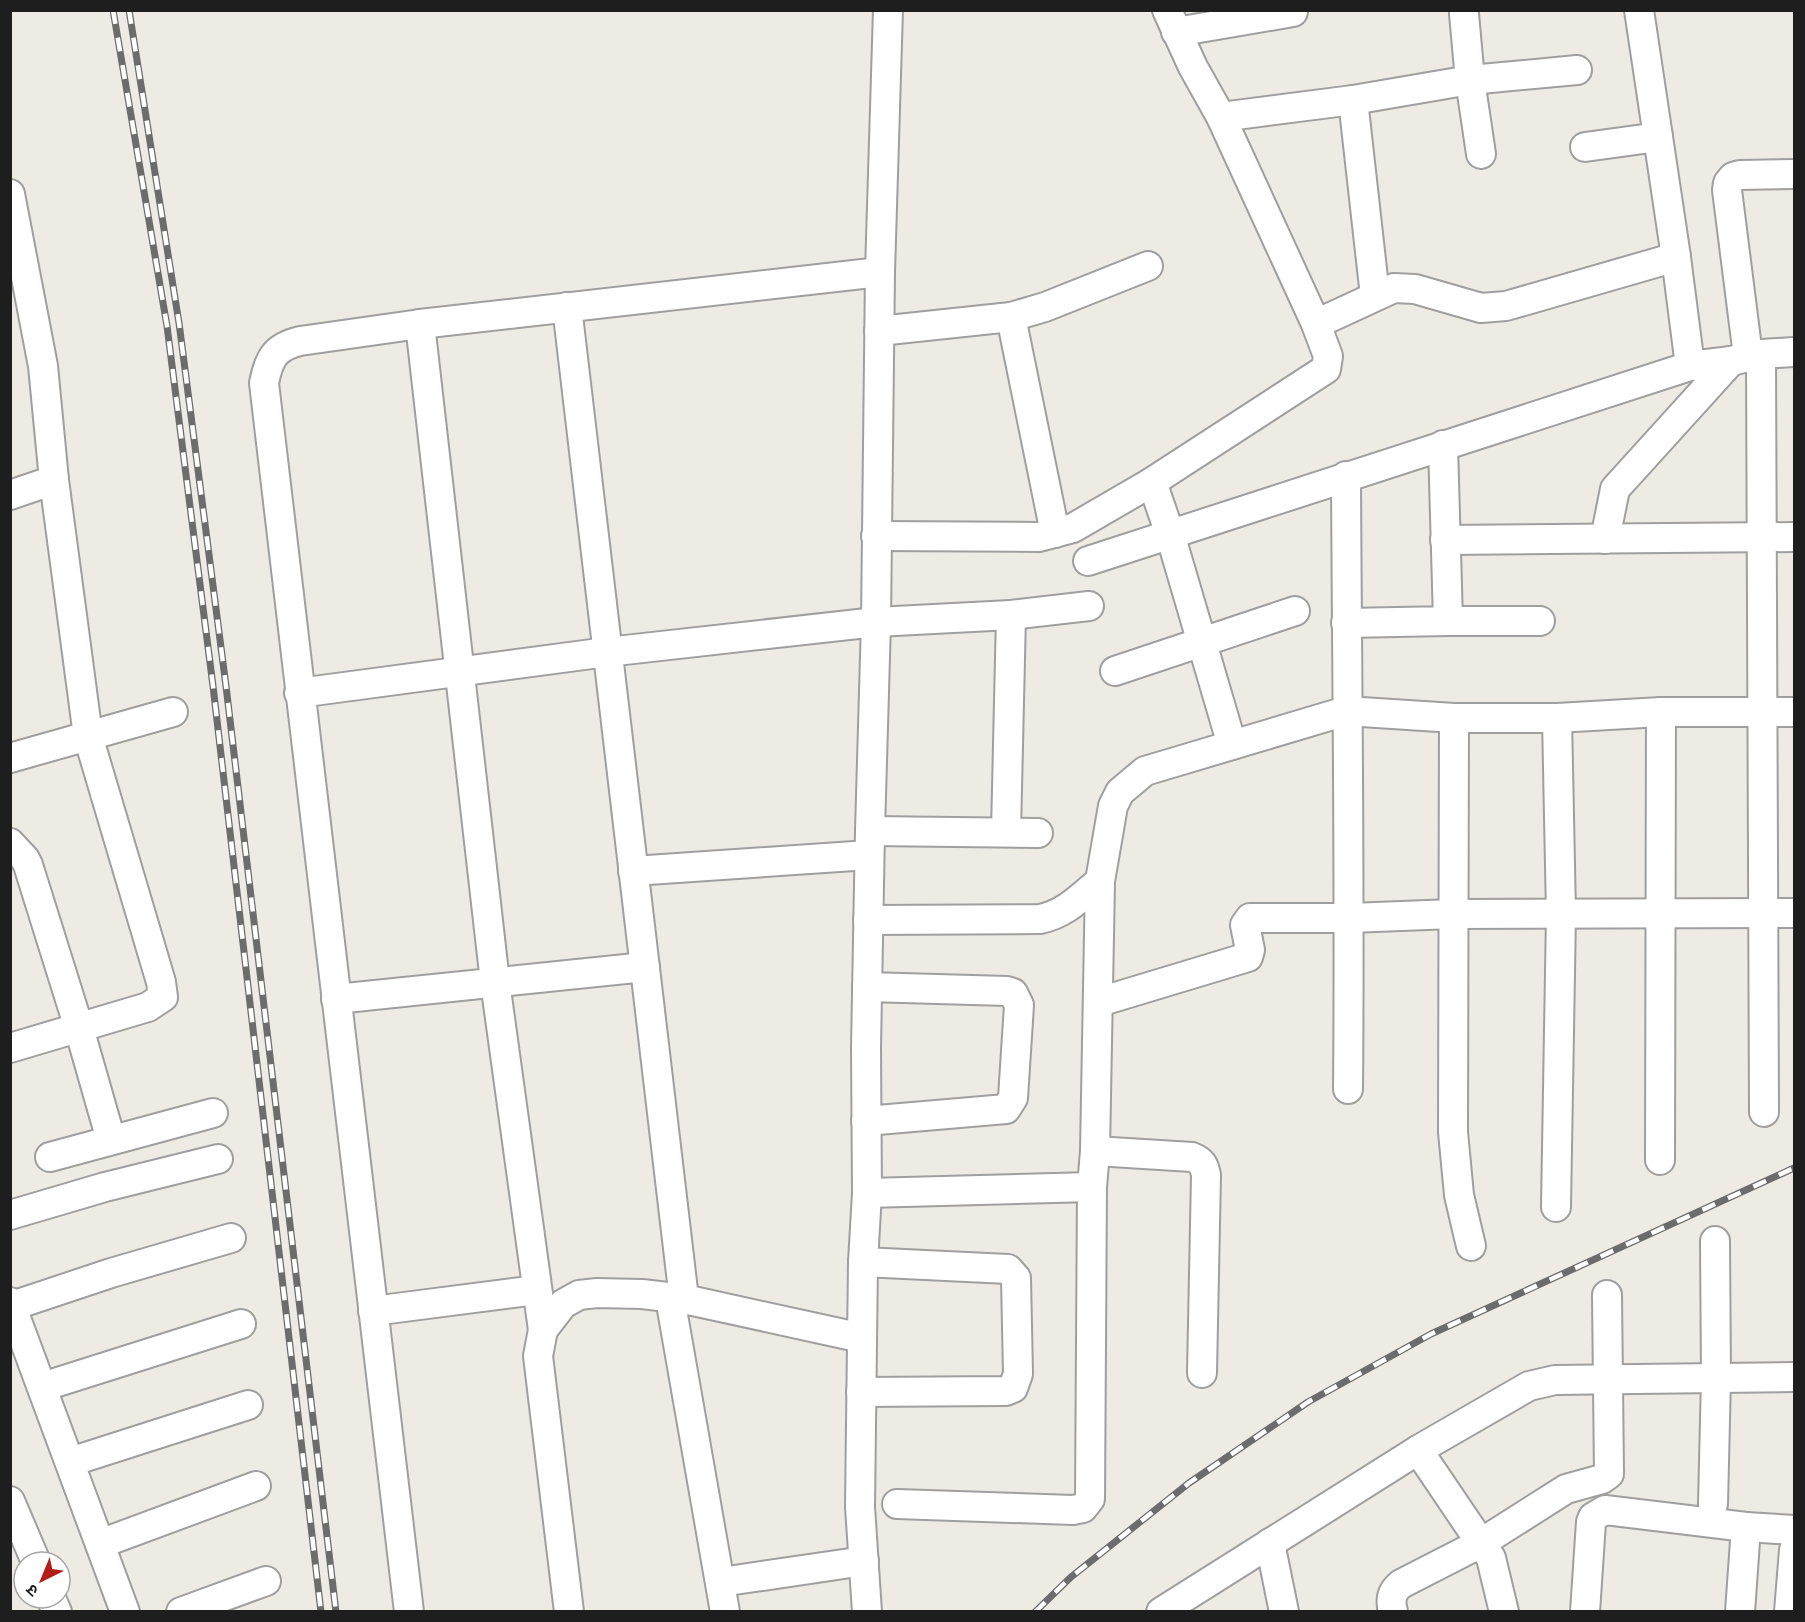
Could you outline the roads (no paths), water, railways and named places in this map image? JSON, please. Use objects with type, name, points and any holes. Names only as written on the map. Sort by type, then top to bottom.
[{"type":"street","points":[[867,1611],[860,1507],[861,1392],[863,1262],[867,1193],[869,843],[876,622],[880,272],[888,10]]},
{"type":"street","points":[[1639,10],[1690,366]]},
{"type":"street","points":[[876,536],[1028,537],[1055,533],[1089,520],[1152,482],[1326,369],[1328,356],[1316,324],[1221,117],[1192,67],[1172,21],[1293,12]]},
{"type":"street","points":[[1464,14],[1470,80],[1481,154]]},
{"type":"street","points":[[1221,117],[1353,100],[1470,80],[1577,70]]},
{"type":"street","points":[[1353,100],[1375,296]]},
{"type":"street","points":[[1585,147],[1658,137]]},
{"type":"street","points":[[1764,1112],[1762,537],[1747,357],[1727,190],[1728,183],[1733,177],[1794,174]]},
{"type":"street","points":[[10,194],[43,366],[54,480],[88,736],[161,982],[163,997],[148,1007],[10,1048]]},
{"type":"street","points":[[1316,324],[1394,288],[1414,289],[1481,308],[1506,306],[1676,257]]},
{"type":"street","points":[[879,332],[1011,317],[1045,307],[1149,266]]},
{"type":"street","points":[[409,1611],[299,693],[264,383],[267,367],[284,345],[300,341],[420,324],[880,272]]},
{"type":"street","points":[[567,307],[645,967],[677,1298],[725,1611]]},
{"type":"street","points":[[1011,317],[1055,533]]},
{"type":"street","points":[[420,324],[495,982],[543,1330],[538,1356],[568,1611]]},
{"type":"street","points":[[1088,561],[1690,366],[1794,352]]},
{"type":"street","points":[[1605,539],[1615,489],[1747,357]]},
{"type":"street","points":[[1443,445],[1448,621]]},
{"type":"street","points":[[1346,476],[1350,918],[1348,1089]]},
{"type":"street","points":[[10,495],[54,480]]},
{"type":"street","points":[[1152,482],[1170,534],[1232,745]]},
{"type":"street","points":[[1445,540],[1794,537]]},
{"type":"street","points":[[299,693],[607,652],[876,622],[1011,615],[1089,606]]},
{"type":"street","points":[[1115,671],[1294,611]]},
{"type":"street","points":[[1006,832],[1011,615]]},
{"type":"street","points":[[1346,623],[1540,621]]},
{"type":"street","points":[[897,1504],[1073,1510],[1083,1508],[1090,1499],[1092,1187],[1099,1002],[1100,881],[1113,806],[1120,792],[1145,771],[1347,711],[1454,718],[1557,718],[1661,712],[1794,712]]},
{"type":"street","points":[[12,752],[88,736],[174,712]]},
{"type":"street","points":[[1660,1160],[1661,712]]},
{"type":"street","points":[[1454,718],[1453,1132],[1458,1187],[1471,1246]]},
{"type":"street","points":[[1556,1207],[1561,914],[1557,718]]},
{"type":"street","points":[[633,871],[869,843],[1006,832],[1038,833]]},
{"type":"street","points":[[10,843],[26,859],[111,1140]]},
{"type":"street","points":[[868,920],[1040,919],[1066,910],[1100,881]]},
{"type":"street","points":[[1099,1002],[1248,957],[1250,950],[1245,925],[1250,918],[1350,918],[1453,914],[1794,913]]},
{"type":"street","points":[[336,999],[645,967]]},
{"type":"street","points":[[866,1121],[1006,1109],[1013,1098],[1018,1005],[1013,993],[1007,991],[867,987]]},
{"type":"street","points":[[50,1157],[213,1113]]},
{"type":"street","points":[[1095,1151],[1192,1157],[1200,1160],[1204,1166],[1206,1175],[1202,1373]]},
{"type":"street","points":[[10,1215],[105,1187],[218,1160]]},
{"type":"street","points":[[867,1193],[1092,1187]]},
{"type":"street","points":[[125,1611],[11,1304],[231,1238]]},
{"type":"street","points":[[1713,1504],[1716,1378],[1714,1241]]},
{"type":"street","points":[[861,1392],[1006,1391],[1013,1388],[1018,1374],[1016,1278],[1008,1269],[863,1262]]},
{"type":"street","points":[[373,1311],[537,1290]]},
{"type":"street","points":[[543,1330],[563,1304],[579,1295],[642,1294],[677,1298],[862,1338]]},
{"type":"street","points":[[1393,1611],[1392,1595],[1401,1584],[1481,1544],[1566,1489],[1577,1484],[1602,1479],[1609,1474],[1608,1295]]},
{"type":"street","points":[[42,1387],[241,1324]]},
{"type":"street","points":[[1162,1611],[1418,1450],[1529,1386],[1554,1380],[1794,1377]]},
{"type":"street","points":[[70,1462],[248,1404]]},
{"type":"street","points":[[1418,1450],[1491,1558],[1504,1611]]},
{"type":"street","points":[[100,1544],[256,1486]]},
{"type":"street","points":[[10,1501],[31,1550]]},
{"type":"street","points":[[1585,1611],[1591,1522],[1593,1517],[1605,1510],[1746,1527],[1794,1530]]},
{"type":"street","points":[[1740,1611],[1746,1527]]},
{"type":"street","points":[[1270,1543],[1284,1611]]},
{"type":"street","points":[[1789,1611],[1794,1550]]},
{"type":"street","points":[[721,1582],[864,1561]]},
{"type":"street","points":[[181,1611],[266,1581]]},
{"type":"railway","points":[[113,10],[167,326],[213,686],[321,1612]]},
{"type":"railway","points":[[129,10],[179,323],[226,686],[336,1612]]},
{"type":"railway","points":[[1035,1612],[1071,1577],[1189,1483],[1308,1402],[1431,1334],[1794,1168]]}]
